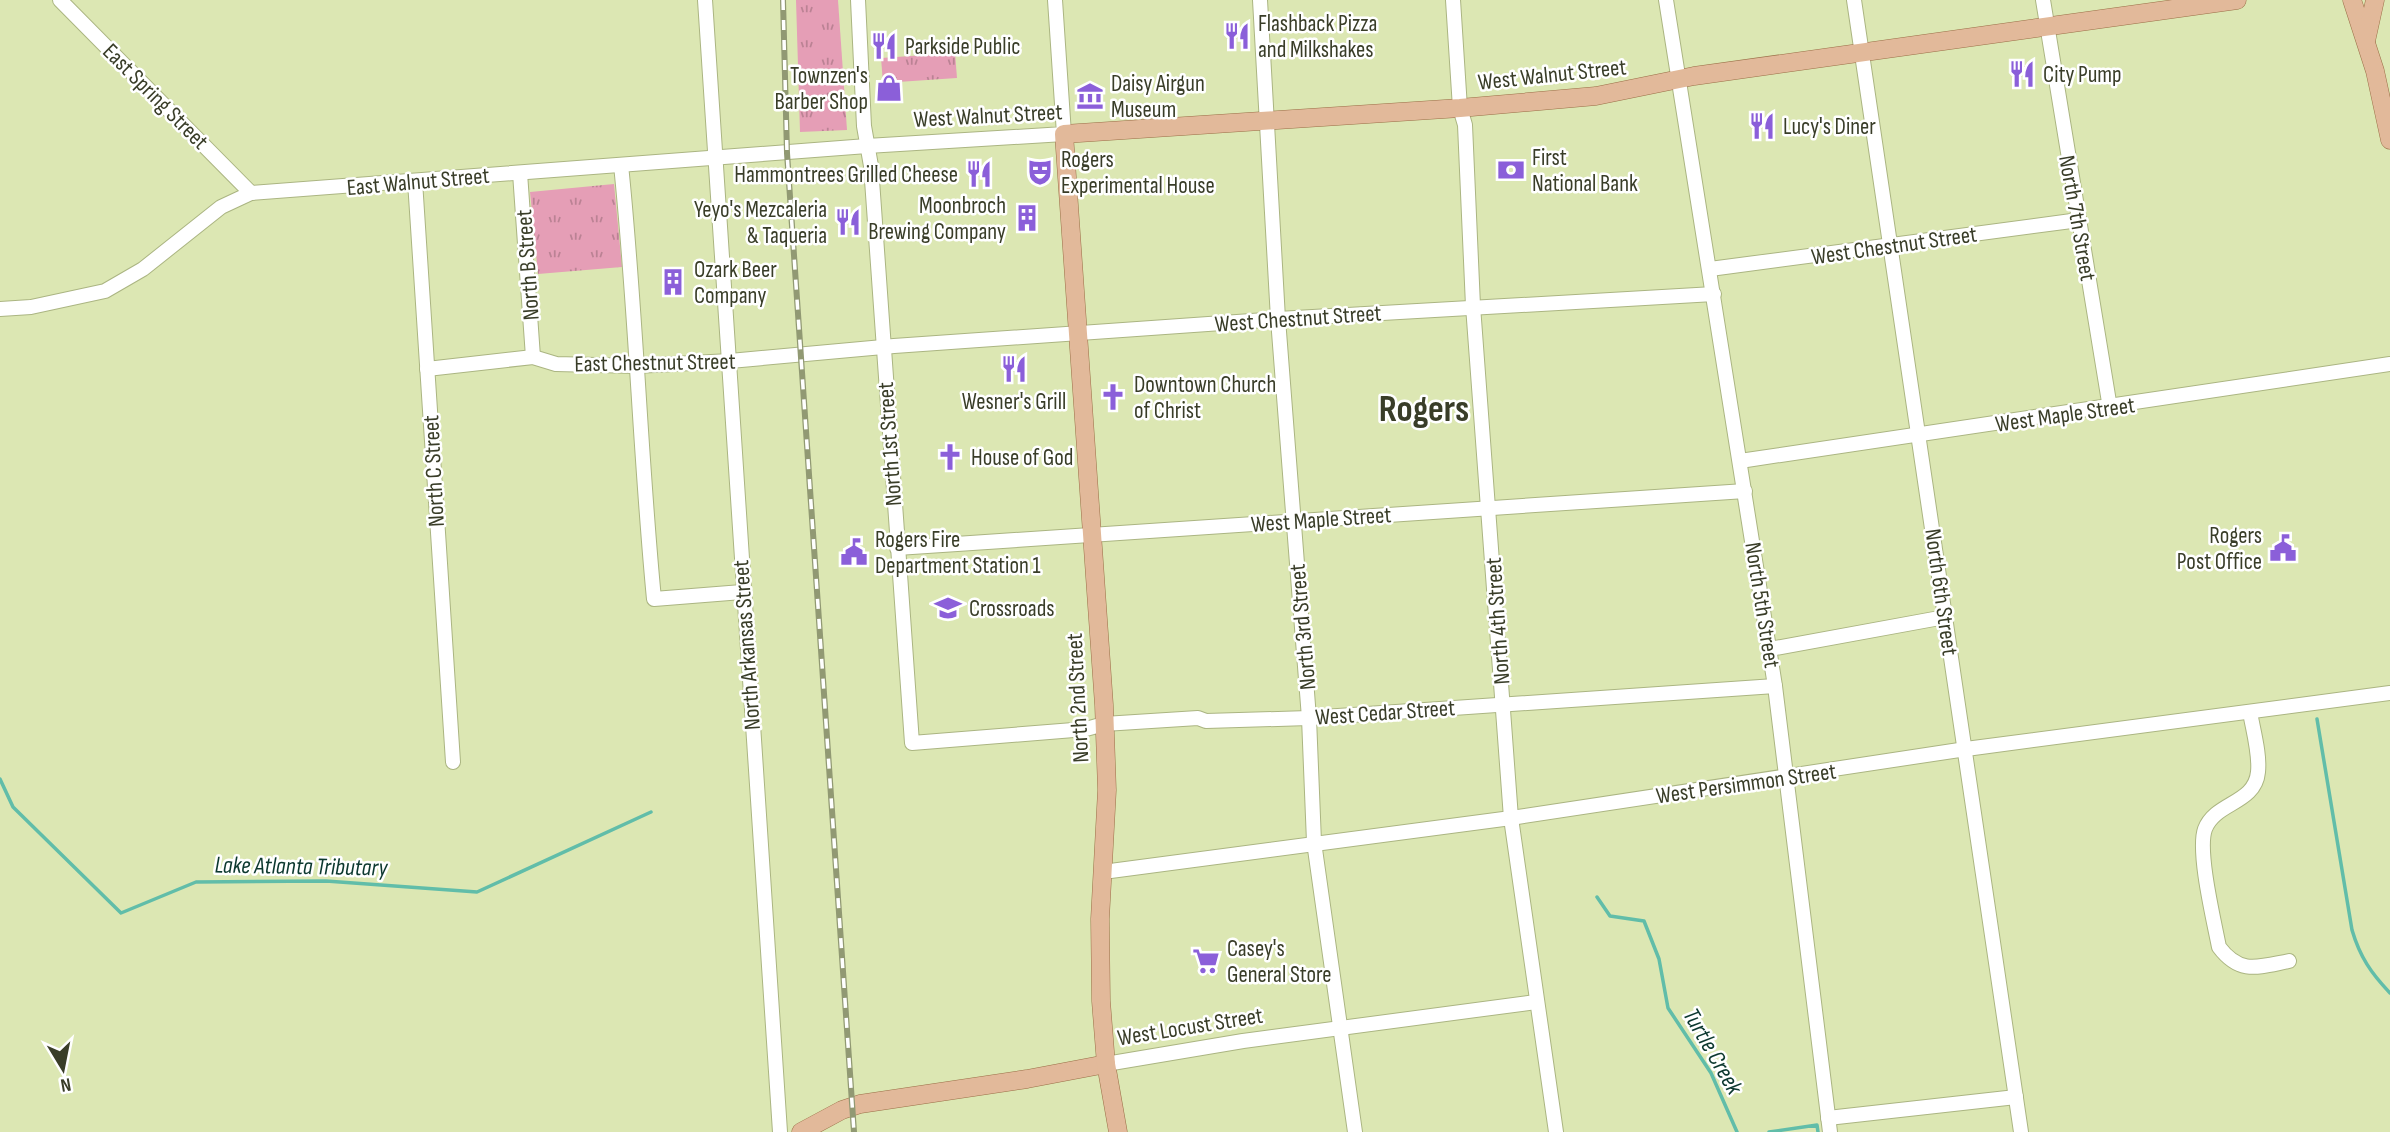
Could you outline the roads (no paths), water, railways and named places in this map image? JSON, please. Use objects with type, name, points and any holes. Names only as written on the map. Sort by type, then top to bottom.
[{"type":"main road","name":"West Walnut Street","points":[[1064,134],[1460,108],[1596,96],[1678,80],[2237,0]]},
{"type":"main road","points":[[2352,0],[2375,72],[2390,140]]},
{"type":"main road","points":[[2366,45],[2375,0]]},
{"type":"main road","name":"North 2nd Street","points":[[1064,134],[1107,790],[1100,992],[1106,1064],[1118,1132]]},
{"type":"main road","name":"West Locust Street","points":[[801,1132],[852,1105],[1106,1064]]},
{"type":"street","name":"East Spring Street","points":[[60,0],[251,193]]},
{"type":"street","name":"North Arkansas Street","points":[[705,0],[730,361],[742,592],[780,1132]]},
{"type":"street","name":"North 1st Street","points":[[858,0],[912,743]]},
{"type":"street","points":[[1055,0],[1064,134]]},
{"type":"street","name":"North 3rd Street","points":[[1260,0],[1278,319],[1309,718],[1314,842],[1338,1029],[1355,1132]]},
{"type":"street","name":"North 4th Street","points":[[1453,0],[1460,108],[1465,125],[1474,306],[1511,818],[1556,1132]]},
{"type":"street","name":"North 5th Street","points":[[1666,0],[1770,649],[1829,1125]]},
{"type":"street","name":"North 6th Street","points":[[1854,0],[2021,1132]]},
{"type":"street","name":"North 7th Street","points":[[2043,0],[2110,408]]},
{"type":"street","name":"West Walnut Street","points":[[867,146],[1064,134]]},
{"type":"street","name":"East Walnut Street","points":[[1,308],[31,307],[105,291],[143,269],[221,207],[251,193],[867,146]]},
{"type":"street","points":[[621,165],[642,472],[654,599],[742,592]]},
{"type":"street","name":"North B Street","points":[[520,173],[533,357]]},
{"type":"street","name":"North C Street","points":[[415,181],[453,762]]},
{"type":"street","name":"West Chestnut Street","points":[[1710,269],[2079,220]]},
{"type":"street","name":"West Chestnut Street","points":[[883,347],[1474,306],[1714,294]]},
{"type":"street","name":"East Chestnut Street","points":[[427,369],[533,357],[556,364],[636,366],[730,361],[883,347]]},
{"type":"street","name":"West Maple Street","points":[[1740,461],[2110,408],[2390,364]]},
{"type":"street","name":"West Maple Street","points":[[897,548],[1745,491]]},
{"type":"street","points":[[1770,649],[1945,617]]},
{"type":"street","name":"West Cedar Street","points":[[912,743],[1086,729],[1104,724],[1198,718],[1206,721],[1309,718],[1775,686]]},
{"type":"street","name":"West Persimmon Street","points":[[1103,872],[1511,818],[1966,749],[2390,693]]},
{"type":"street","points":[[2250,712],[2258,772],[2254,786],[2242,800],[2210,820],[2202,841],[2219,947],[2229,961],[2251,968],[2289,961]]},
{"type":"street","name":"West Locust Street","points":[[1106,1064],[1536,1002]]},
{"type":"street","points":[[1829,1125],[2016,1097]]},
{"type":"waterway","points":[[2317,719],[2352,930],[2367,964],[2390,993]]},
{"type":"waterway","name":"Lake Atlanta Tributary","points":[[0,779],[13,807],[121,913],[196,882],[326,881],[477,892],[651,812]]},
{"type":"waterway","name":"Turtle Creek","points":[[1597,897],[1610,916],[1644,921],[1659,959],[1668,1008],[1711,1073],[1737,1132]]},
{"type":"waterway","name":"Turtle Creek","points":[[1769,1132],[1817,1125],[1818,1132]]},
{"type":"railway","points":[[783,0],[787,153],[854,1132]]},
{"type":"place","name":"Flashback Pizza and Milkshakes","points":[[1237,36]]},
{"type":"place","name":"Parkside Public","points":[[884,46]]},
{"type":"place","name":"City Pump","points":[[2022,74]]},
{"type":"place","name":"Townzen's Barber Shop","points":[[889,88]]},
{"type":"place","name":"Daisy Airgun Museum","points":[[1090,96]]},
{"type":"place","name":"Lucy's Diner","points":[[1762,126]]},
{"type":"place","name":"First National Bank","points":[[1511,170]]},
{"type":"place","name":"Rogers Experimental House","points":[[1040,172]]},
{"type":"place","name":"Hammontrees Grilled Cheese","points":[[979,174]]},
{"type":"place","name":"Moonbroch Brewing Company","points":[[1027,218]]},
{"type":"place","name":"Yeyo's Mezcaleria & Taqueria","points":[[848,222]]},
{"type":"place","name":"Ozark Beer Company","points":[[673,282]]},
{"type":"place","name":"Wesner's Grill","points":[[1014,369]]},
{"type":"place","name":"Downtown Church of Christ","points":[[1113,397]]},
{"type":"place","name":"House of God","points":[[950,457]]},
{"type":"place","name":"Rogers Post Office","points":[[2283,548]]},
{"type":"place","name":"Rogers Fire Department Station 1","points":[[854,552]]},
{"type":"place","name":"Crossroads","points":[[948,608]]},
{"type":"place","name":"Casey's General Store","points":[[1206,961]]},
{"type":"district","name":"Rogers","points":[[1424,408]]}]
